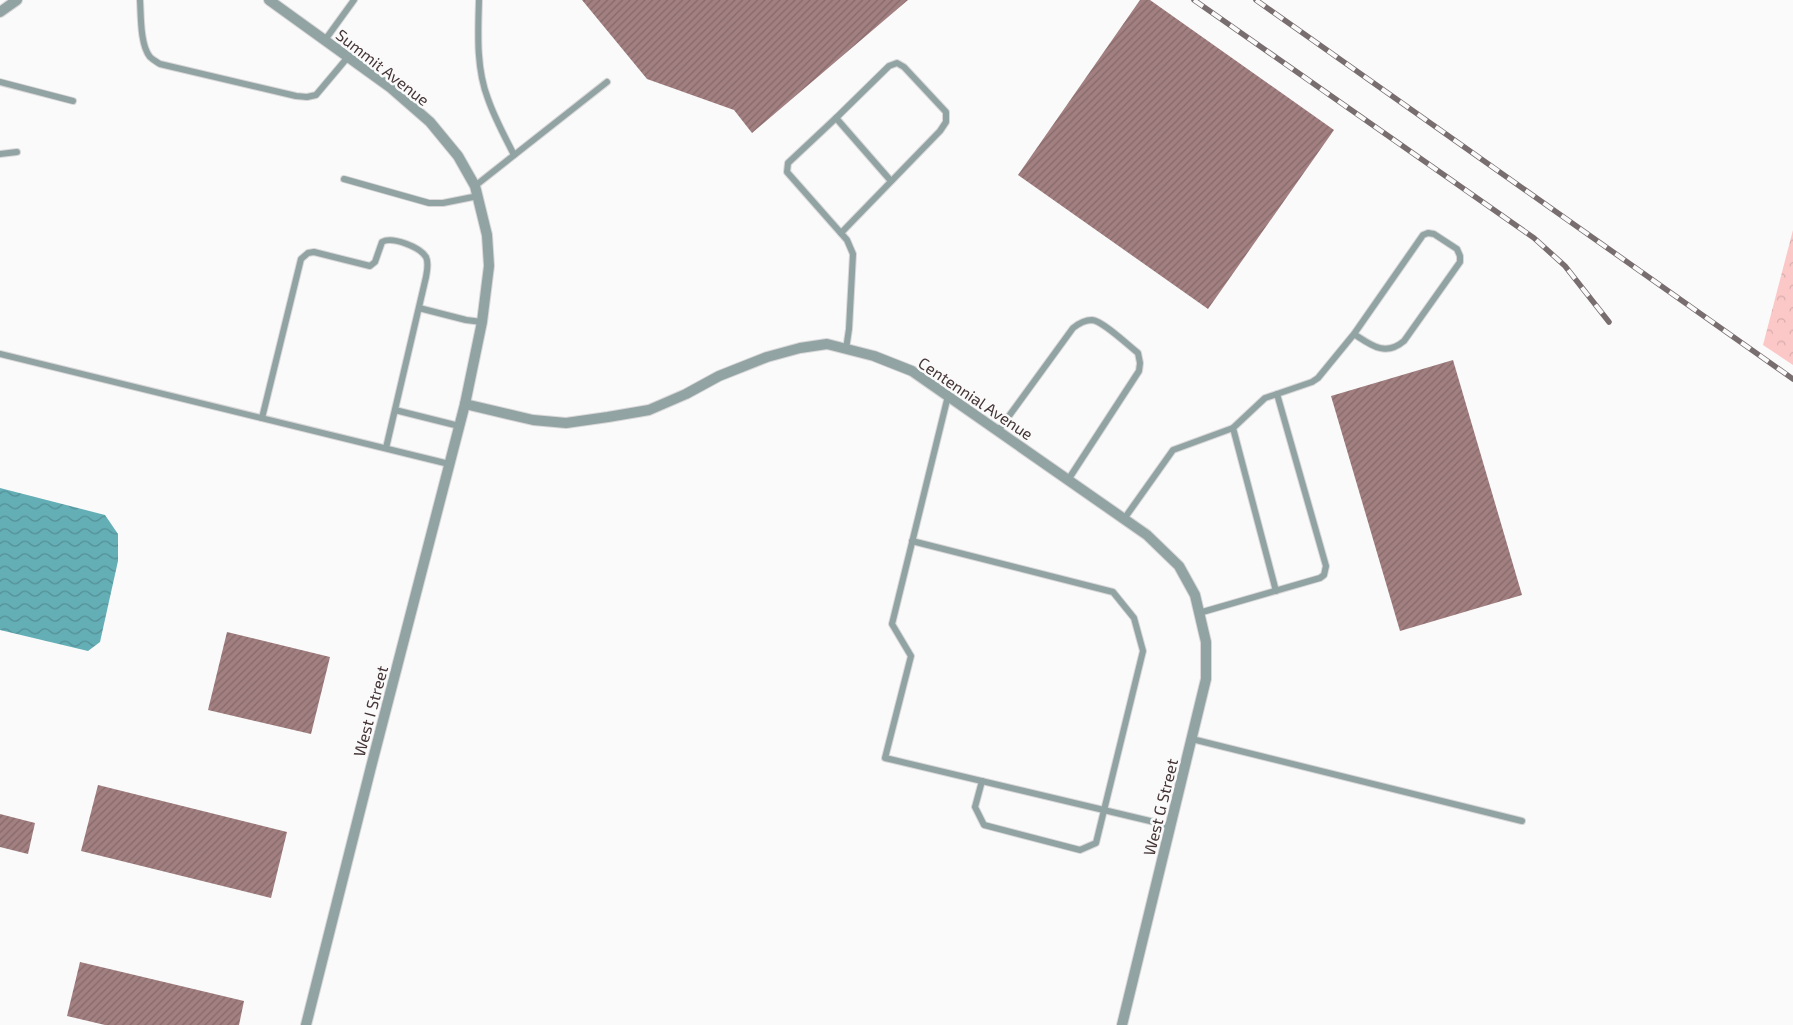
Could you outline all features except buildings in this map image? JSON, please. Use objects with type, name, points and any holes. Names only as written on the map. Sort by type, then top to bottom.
[{"type":"street","points":[[0,12],[17,0]]},
{"type":"street","name":"Summit Avenue","points":[[269,0],[391,88],[430,122],[458,156],[477,191],[486,234],[489,266],[482,322],[465,404]]},
{"type":"street","name":"Centennial Avenue","points":[[465,404],[541,421],[566,423],[649,410],[686,394],[719,376],[766,357],[800,348],[827,344],[874,356],[912,371],[1147,536],[1178,566],[1195,595]]},
{"type":"street","name":"West I Street","points":[[306,1025],[465,404]]},
{"type":"street","name":"West G Street","points":[[1122,1025],[1206,679],[1206,642],[1195,595]]},
{"type":"lane","points":[[140,0],[147,51],[151,58],[160,64],[296,96],[308,97],[316,94],[348,57]]},
{"type":"lane","points":[[325,40],[354,0]]},
{"type":"lane","points":[[479,0],[480,67],[487,98],[514,155]]},
{"type":"lane","points":[[841,233],[940,131],[946,122],[946,112],[904,66],[897,63],[889,66],[788,163],[787,172],[841,233],[848,240],[854,254],[846,349]]},
{"type":"lane","points":[[0,82],[73,101]]},
{"type":"lane","points":[[344,179],[429,203],[442,203],[477,191],[514,155],[607,82]]},
{"type":"lane","points":[[836,118],[891,181]]},
{"type":"lane","points":[[0,154],[18,152]]},
{"type":"lane","points":[[1124,519],[1174,450],[1233,428],[1265,398],[1312,382],[1318,378],[1354,334],[1423,235],[1428,233],[1434,234],[1457,249],[1460,262],[1404,341],[1388,349],[1379,348],[1354,334]]},
{"type":"lane","points":[[262,418],[302,259],[305,255],[314,252],[370,266],[375,262],[380,246],[385,240],[396,241],[415,248],[424,254],[428,264],[386,448]]},
{"type":"lane","points":[[419,308],[466,320],[482,322]]},
{"type":"lane","points":[[998,431],[1073,328],[1081,323],[1092,320],[1101,324],[1138,353],[1139,371],[1068,480]]},
{"type":"lane","points":[[0,354],[450,464]]},
{"type":"lane","points":[[1199,613],[1320,578],[1324,575],[1326,566],[1277,394]]},
{"type":"lane","points":[[948,396],[892,624],[911,656],[885,758],[1171,826]]},
{"type":"lane","points":[[395,410],[459,426]]},
{"type":"lane","points":[[1233,428],[1276,591]]},
{"type":"lane","points":[[912,541],[1114,592],[1134,618],[1143,650],[1096,844],[1080,850],[984,825],[976,808],[982,781]]},
{"type":"lane","points":[[1192,739],[1522,821]]},
{"type":"green space","points":[[1793,230],[1793,365],[1763,345]]},
{"type":"water","points":[[0,488],[105,515],[118,534],[118,561],[100,642],[88,651],[0,630]]},
{"type":"railway","points":[[1194,0],[1534,238],[1565,266],[1609,322]]},
{"type":"railway","points":[[1256,0],[1793,379]]}]
